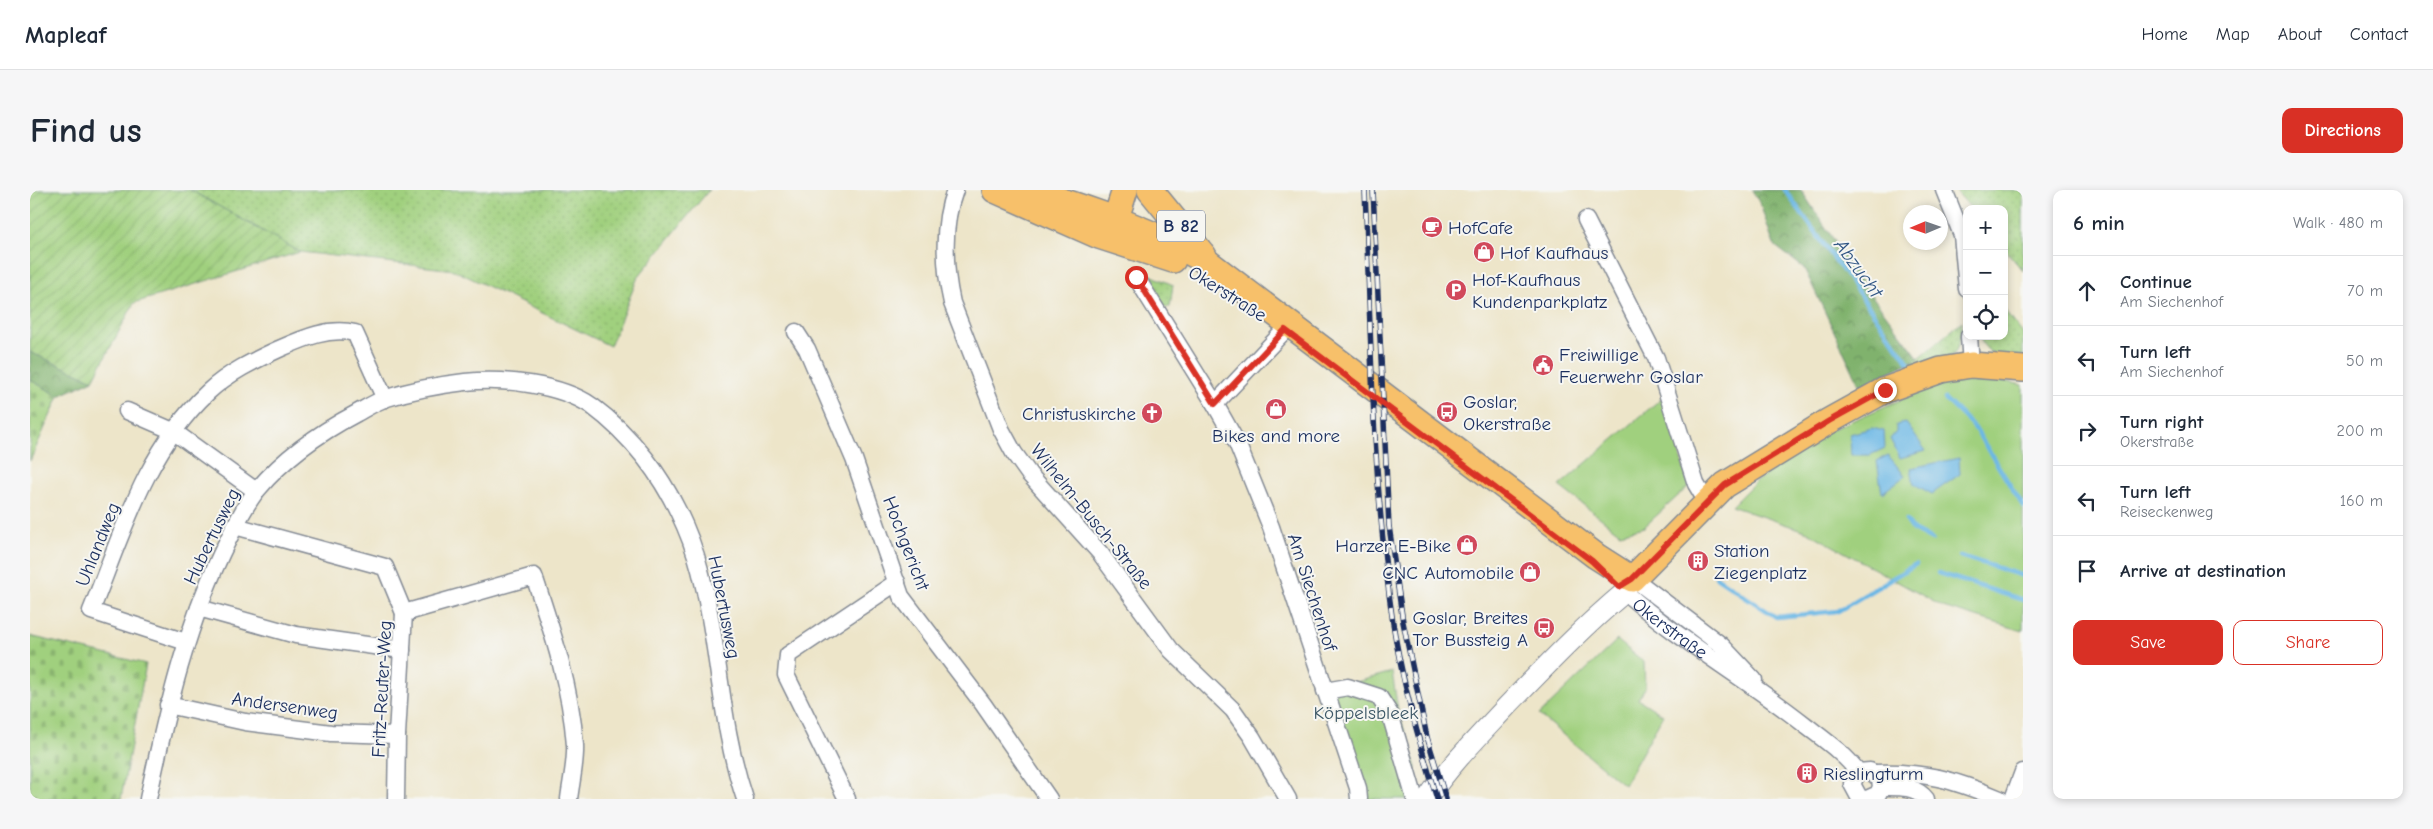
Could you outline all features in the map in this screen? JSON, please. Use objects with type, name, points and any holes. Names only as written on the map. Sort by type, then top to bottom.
[{"type":"main road","name":"B 82","points":[[995,190],[1107,228],[1182,247],[1210,264]]},
{"type":"main road","name":"B 82","points":[[1029,190],[1107,228]]},
{"type":"main road","name":"B 82","points":[[1150,190],[1210,264]]},
{"type":"main road","points":[[1107,228],[1120,191]]},
{"type":"main road","name":"Okerstraße","points":[[1107,228],[1132,246],[1162,255],[1213,280],[1285,330],[1326,355]]},
{"type":"main road","name":"Okerstraße","points":[[1210,264],[1592,561],[1628,585]]},
{"type":"main road","points":[[1979,365],[2023,378]]},
{"type":"main road","points":[[1628,585],[1665,558],[1675,538],[1708,504],[1737,486],[1748,477],[1754,467],[1829,421],[1885,390],[1941,370],[1979,365],[2023,369]]},
{"type":"street","name":"Wilhelm-Busch-Straße","points":[[955,190],[949,208],[947,228],[948,286],[952,303],[1001,428],[1014,453],[1029,474],[1100,553],[1171,650],[1233,710],[1252,737],[1288,799]]},
{"type":"street","points":[[1944,190],[1962,235],[1963,250]]},
{"type":"street","points":[[1586,220],[1653,351],[1696,484],[1708,504]]},
{"type":"street","name":"Am Siechenhof","points":[[1136,277],[1237,443],[1271,526],[1360,798]]},
{"type":"street","name":"Uhlandweg","points":[[186,642],[91,611],[147,474],[173,431],[208,391],[249,363],[308,336],[340,329],[355,333],[385,399]]},
{"type":"street","points":[[1215,404],[1285,330]]},
{"type":"street","name":"Hochgericht","points":[[796,332],[807,349],[854,459],[902,596],[983,704],[1049,799]]},
{"type":"street","points":[[1970,340],[1979,365]]},
{"type":"street","name":"Hubertusweg","points":[[148,799],[168,705],[186,642],[217,562],[235,526],[256,491],[286,460],[326,429],[385,399],[434,386],[488,379],[527,384],[557,391],[592,406],[618,428],[638,450],[666,489],[686,531],[700,569],[725,727],[745,799]]},
{"type":"street","points":[[126,411],[173,431],[256,491]]},
{"type":"street","points":[[235,526],[385,567],[404,613]]},
{"type":"street","name":"Fritz-Reuter-Weg","points":[[396,799],[397,736],[404,613],[534,576],[548,617],[563,673],[575,746],[569,799]]},
{"type":"street","points":[[847,799],[786,675],[788,655],[897,582]]},
{"type":"street","points":[[1428,799],[1446,771],[1551,661],[1574,630],[1593,609],[1628,585]]},
{"type":"street","name":"Okerstraße","points":[[1628,585],[1722,645],[1770,698],[1850,760],[1858,772]]},
{"type":"street","points":[[199,608],[296,635],[402,650]]},
{"type":"street","points":[[1325,691],[1348,687],[1379,697],[1390,714],[1415,799]]},
{"type":"street","name":"Andersenweg","points":[[168,705],[245,722],[331,733],[397,736]]},
{"type":"street","points":[[1878,780],[1878,794],[1862,798],[1852,784],[1858,772],[1870,770],[1878,780],[1922,794],[1926,799]]},
{"type":"street","points":[[1878,780],[1908,772],[1949,779],[2000,799]]},
{"type":"street","points":[[2013,799],[2023,772]]},
{"type":"green space","points":[[30,190],[190,190],[300,252],[134,303],[93,380],[30,352]]},
{"type":"green space","points":[[190,190],[709,190],[638,277],[610,346],[454,270],[300,252]]},
{"type":"green space","points":[[1752,190],[1801,190],[1863,284],[1919,358],[1860,386],[1804,268],[1774,245],[1760,204]]},
{"type":"green space","points":[[1955,190],[2023,190],[2023,271],[2008,253],[2008,205],[1968,205]]},
{"type":"green space","points":[[1135,268],[1173,285],[1170,307],[1161,307]]},
{"type":"green space","points":[[2008,314],[2023,334],[2023,362],[2002,358],[1991,352],[1981,340],[2008,340]]},
{"type":"green space","points":[[1962,321],[1959,344],[1951,356],[1915,368],[1906,364],[1919,358]]},
{"type":"green space","points":[[30,352],[93,380],[59,396],[30,380]]},
{"type":"green space","points":[[1992,379],[2023,385],[2023,631],[1943,607],[1808,532],[1731,506],[1755,482],[1826,432],[1939,383]]},
{"type":"green space","points":[[30,380],[59,396],[30,461]]},
{"type":"green space","points":[[1663,397],[1689,486],[1644,527],[1620,533],[1559,486]]},
{"type":"green space","points":[[30,636],[146,664],[121,799],[30,799]]},
{"type":"green space","points":[[1617,640],[1644,662],[1645,688],[1638,699],[1663,715],[1624,785],[1539,715]]},
{"type":"green space","name":"Köppelsbleek","points":[[1392,672],[1398,710],[1416,767],[1411,799],[1359,799],[1325,691]]},
{"type":"water","points":[[1906,423],[1926,451],[1900,458],[1890,439],[1896,432],[1896,425]]},
{"type":"water","points":[[1872,428],[1884,431],[1885,448],[1870,455],[1851,455],[1850,434]]},
{"type":"water","points":[[1888,455],[1905,476],[1882,493],[1877,461]]},
{"type":"water","points":[[1959,458],[1960,474],[1932,494],[1914,484],[1911,468]]},
{"type":"waterway","name":"Abzucht","points":[[1785,190],[1909,363]]},
{"type":"waterway","name":"Abzucht","points":[[1945,399],[1974,427],[2023,506]]},
{"type":"waterway","points":[[1906,520],[1913,530],[1932,540]]},
{"type":"waterway","points":[[1960,556],[2023,576]]},
{"type":"waterway","points":[[1716,577],[1776,617],[1838,611],[1916,564]]},
{"type":"waterway","points":[[1938,573],[2023,600]]},
{"type":"railway","points":[[1365,190],[1373,407],[1386,569],[1401,668],[1437,799]]},
{"type":"railway","points":[[1373,190],[1389,526],[1403,622],[1427,737],[1446,799]]},
{"type":"place","name":"HofCafe","points":[[1432,227]]},
{"type":"place","name":"Hof Kaufhaus","points":[[1484,252]]},
{"type":"place","name":"Hof-Kaufhaus Kundenparkplatz","points":[[1456,290]]},
{"type":"place","name":"Freiwillige Feuerwehr Goslar","points":[[1543,365]]},
{"type":"place","name":"Bikes and more","points":[[1276,409]]},
{"type":"place","name":"Goslar, Okerstraße","points":[[1447,412]]},
{"type":"place","name":"Christuskirche","points":[[1152,413]]},
{"type":"place","name":"Harzer E-Bike","points":[[1467,545]]},
{"type":"place","name":"Station Ziegenplatz","points":[[1698,561]]},
{"type":"place","name":"CNC Automobile","points":[[1530,572]]},
{"type":"place","name":"Goslar, Breites Tor Bussteig A","points":[[1544,628]]},
{"type":"place","name":"Rieslingturm","points":[[1807,773]]},
{"type":"route","points":[[1136,277],[1162,322],[1215,404],[1285,330],[1592,561],[1619,587],[1632,579],[1649,560],[1675,538],[1725,485],[1801,437],[1885,390]]}]
